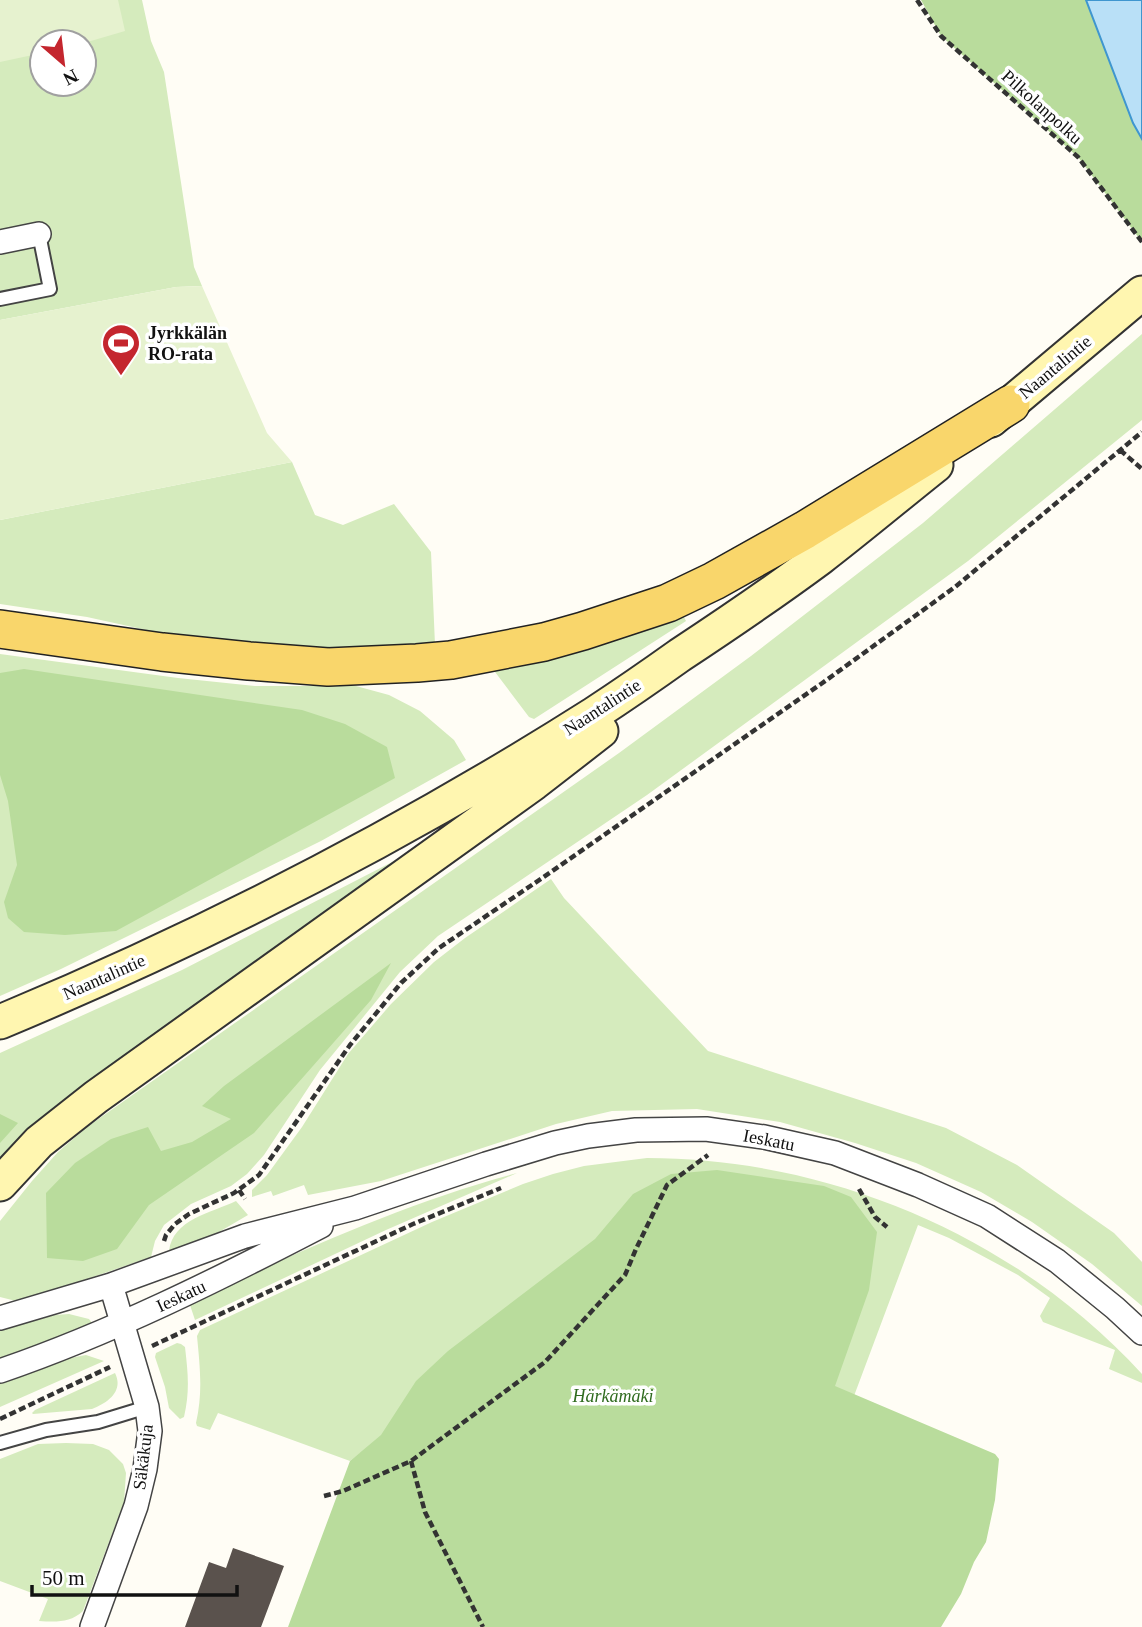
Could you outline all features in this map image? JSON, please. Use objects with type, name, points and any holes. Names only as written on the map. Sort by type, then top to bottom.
[{"type":"main road","name":"Naantalintie","points":[[0,1023],[159,953],[354,855],[459,796],[595,713],[750,609],[821,557],[1011,404],[1134,300]]},
{"type":"main road","points":[[0,629],[186,654],[328,667],[451,660],[530,645],[668,603],[714,581],[805,530],[1011,404]]},
{"type":"main road","points":[[0,1184],[39,1142],[96,1097],[534,783],[647,695],[750,609]]},
{"type":"street","points":[[0,242],[39,234]]},
{"type":"street","name":"Ieskatu","points":[[0,1318],[111,1285],[246,1236],[355,1208],[555,1143],[636,1130],[706,1129],[764,1137],[835,1153],[918,1185],[987,1216],[1057,1261],[1142,1333]]},
{"type":"street","name":"Ieskatu","points":[[0,1371],[123,1323],[237,1269],[355,1208]]},
{"type":"street","name":"Säkäkuja","points":[[92,1627],[136,1506],[145,1469],[149,1431],[147,1407],[111,1285]]},
{"type":"lane","points":[[0,299],[50,289],[39,234]]},
{"type":"lane","points":[[0,1443],[46,1430],[98,1422],[147,1407]]},
{"type":"path","name":"Pilkolanpolku","points":[[917,0],[941,36],[1077,157],[1142,242]]},
{"type":"path","points":[[162,1251],[166,1234],[175,1224],[189,1214],[239,1190],[259,1175],[350,1045],[401,983],[439,948],[821,684],[955,587],[1142,432]]},
{"type":"path","points":[[1121,450],[1142,469]]},
{"type":"path","points":[[696,1153],[715,1155]]},
{"type":"path","points":[[324,1496],[343,1491],[411,1461],[545,1362],[625,1275],[667,1185],[708,1155]]},
{"type":"path","points":[[866,1188],[857,1184],[875,1217],[887,1227]]},
{"type":"path","points":[[151,1346],[413,1224],[508,1185]]},
{"type":"path","points":[[239,1190],[245,1199]]},
{"type":"path","points":[[0,1419],[108,1368]]},
{"type":"path","points":[[411,1461],[425,1512],[483,1627]]},
{"type":"green space","points":[[0,0],[142,0],[151,41],[164,72],[194,267],[202,286],[176,287],[0,320]]},
{"type":"green space","points":[[0,0],[118,0],[125,31],[98,39],[98,28],[28,28],[28,56],[0,62]]},
{"type":"green space","points":[[921,0],[1086,0],[1133,123],[1142,139],[1142,242],[1078,157],[941,36]]},
{"type":"green space","name":"Jyrkkälän RO-rata","points":[[202,286],[267,433],[292,462],[0,520],[0,320],[176,287]]},
{"type":"green space","points":[[1142,334],[1142,420],[968,561],[647,795],[438,936],[400,972],[320,1070],[264,1155],[247,1174],[231,1186],[191,1204],[164,1225],[155,1241],[151,1257],[29,1299],[16,1301],[0,1297],[0,1221],[58,1152],[87,1127],[619,753],[751,656],[923,523]]},
{"type":"green space","points":[[292,462],[315,515],[343,525],[394,504],[431,552],[435,645],[360,656],[201,642],[87,617],[0,604],[0,520]]},
{"type":"green space","points":[[683,615],[686,621],[534,719],[529,717],[492,668]]},
{"type":"green space","points":[[0,654],[255,686],[356,686],[389,695],[420,711],[454,740],[466,760],[321,841],[61,969],[0,996]]},
{"type":"green space","points":[[24,669],[302,710],[345,724],[387,747],[395,778],[116,931],[65,935],[24,932],[8,918],[4,902],[17,865],[8,801],[0,775],[0,673]]},
{"type":"green space","points":[[394,861],[397,865],[0,1164],[0,1053],[182,970]]},
{"type":"green space","points":[[551,879],[564,898],[708,1051],[946,1128],[1017,1165],[1114,1233],[1142,1262],[1142,1306],[1092,1264],[1032,1222],[981,1192],[916,1163],[780,1122],[697,1109],[612,1111],[556,1124],[381,1181],[308,1195],[304,1185],[273,1196],[271,1191],[252,1197],[252,1190],[267,1175],[302,1127],[348,1054],[391,1004],[434,962]]},
{"type":"green space","points":[[391,963],[371,1000],[254,1133],[149,1205],[117,1249],[83,1261],[47,1258],[46,1193],[75,1163],[111,1139],[148,1127],[161,1151],[192,1142],[231,1119],[202,1106],[224,1086]]},
{"type":"green space","points":[[0,1114],[18,1123],[0,1143]]},
{"type":"green space","name":"Härkämäki","points":[[647,1158],[716,1162],[784,1172],[852,1190],[917,1215],[979,1245],[1038,1282],[1092,1325],[1142,1374],[1142,1383],[1109,1369],[1115,1350],[1043,1322],[1040,1316],[1050,1298],[1018,1275],[949,1238],[918,1225],[842,1428],[360,1453],[350,1461],[218,1413],[210,1430],[197,1426],[200,1380],[197,1336],[200,1330],[432,1222],[523,1184],[584,1166]]},
{"type":"green space","name":"Härkämäki","points":[[717,1170],[824,1186],[851,1197],[877,1232],[869,1290],[835,1386],[995,1454],[999,1459],[995,1500],[986,1542],[974,1562],[961,1594],[941,1627],[288,1627],[350,1461],[381,1435],[416,1381],[448,1351],[595,1239],[633,1194],[671,1174]]},
{"type":"green space","points":[[517,1173],[386,1230],[195,1320],[189,1302],[392,1214]]},
{"type":"green space","points":[[236,1201],[248,1215],[200,1241],[169,1251],[172,1240],[185,1224]]},
{"type":"green space","points":[[69,1314],[89,1319],[92,1323],[0,1362],[0,1330],[55,1315]]},
{"type":"green space","points":[[177,1343],[185,1347],[188,1374],[186,1408],[184,1417],[180,1419],[169,1408],[155,1357],[156,1353]]},
{"type":"green space","points":[[86,1355],[104,1361],[0,1407],[0,1379]]},
{"type":"green space","points":[[115,1373],[116,1391],[109,1400],[92,1409],[32,1413],[35,1410]]},
{"type":"green space","points":[[38,1444],[93,1444],[109,1450],[123,1464],[126,1473],[124,1502],[83,1611],[68,1620],[39,1621],[48,1599],[0,1581],[0,1459]]},
{"type":"water","points":[[1086,0],[1142,0],[1142,139],[1133,123]]},
{"type":"building","points":[[233,1548],[284,1566],[261,1627],[185,1627],[209,1562],[226,1568]]},
{"type":"place","name":"Jyrkkälän RO-rata","points":[[121,377]]}]
